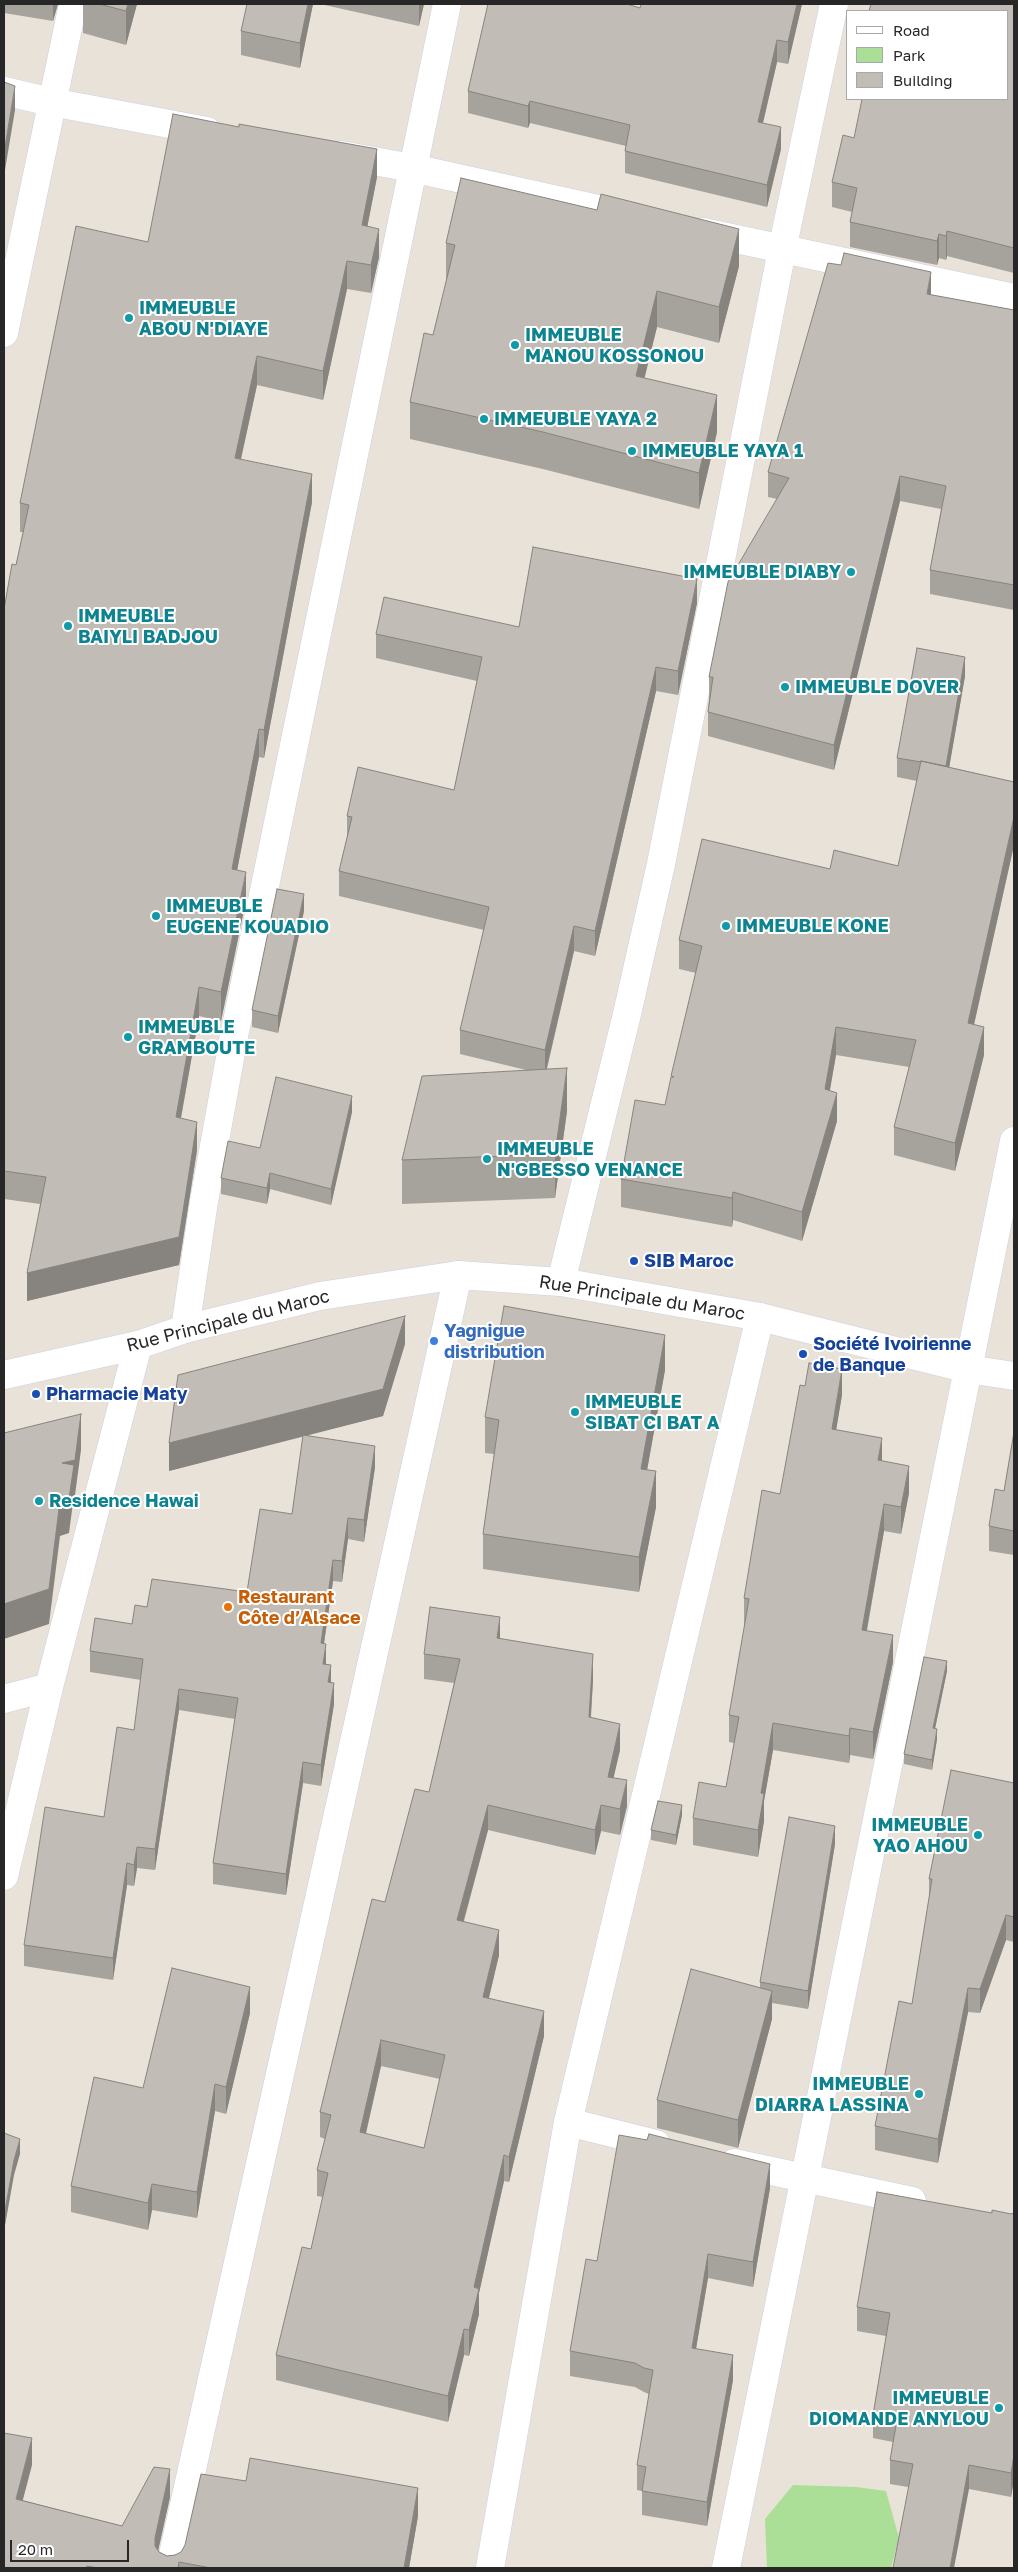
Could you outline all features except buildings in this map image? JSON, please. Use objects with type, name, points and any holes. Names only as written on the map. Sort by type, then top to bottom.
[{"type":"street","points":[[4,332],[73,4]]},
{"type":"street","points":[[185,1329],[204,1201],[234,1036],[447,4]]},
{"type":"street","points":[[561,1282],[627,1014],[661,864],[782,250],[834,4]]},
{"type":"street","points":[[4,90],[51,102],[236,136]]},
{"type":"street","points":[[314,150],[412,168],[782,250],[1014,298]]},
{"type":"street","points":[[726,2568],[1014,1141]]},
{"type":"street","points":[[170,2568],[458,1275]]},
{"type":"street","name":"Rue Principale du Maroc","points":[[4,1375],[138,1345],[185,1329],[320,1296],[458,1275],[561,1282],[760,1317],[968,1369],[1014,1376]]},
{"type":"street","points":[[490,2568],[568,2122],[760,1317]]},
{"type":"street","points":[[4,1876],[49,1687],[138,1345]]},
{"type":"street","points":[[4,1698],[49,1687]]},
{"type":"street","points":[[568,2122],[683,2150]]},
{"type":"street","points":[[711,2157],[804,2179],[938,2206]]},
{"type":"green space","points":[[793,2485],[856,2487],[886,2491],[899,2538],[891,2568],[767,2568],[765,2519]]},
{"type":"place","name":"IMMEUBLE ABOU N'DIAYE","points":[[129,318]]},
{"type":"place","name":"IMMEUBLE MANOU KOSSONOU","points":[[515,345]]},
{"type":"place","name":"IMMEUBLE YAYA 2","points":[[484,419]]},
{"type":"place","name":"IMMEUBLE YAYA 1","points":[[632,451]]},
{"type":"place","name":"IMMEUBLE DIABY","points":[[851,572]]},
{"type":"place","name":"IMMEUBLE BAIYLI BADJOU","points":[[68,626]]},
{"type":"place","name":"IMMEUBLE DOVER","points":[[785,687]]},
{"type":"place","name":"IMMEUBLE EUGENE KOUADIO","points":[[156,916]]},
{"type":"place","name":"IMMEUBLE KONE","points":[[726,926]]},
{"type":"place","name":"IMMEUBLE GRAMBOUTE","points":[[128,1037]]},
{"type":"place","name":"IMMEUBLE N'GBESSO VENANCE","points":[[487,1159]]},
{"type":"place","name":"SIB Maroc","points":[[634,1261]]},
{"type":"place","name":"Yagnigue distribution","points":[[434,1341]]},
{"type":"place","name":"Société Ivoirienne de Banque","points":[[803,1354]]},
{"type":"place","name":"Pharmacie Maty","points":[[36,1394]]},
{"type":"place","name":"IMMEUBLE SIBAT CI BAT A","points":[[575,1412]]},
{"type":"place","name":"Residence Hawai","points":[[39,1501]]},
{"type":"place","name":"Restaurant Côte d’Alsace","points":[[228,1607]]},
{"type":"place","name":"IMMEUBLE YAO AHOU","points":[[978,1835]]},
{"type":"place","name":"IMMEUBLE DIARRA LASSINA","points":[[919,2094]]},
{"type":"place","name":"IMMEUBLE DIOMANDE ANYLOU","points":[[999,2408]]}]
